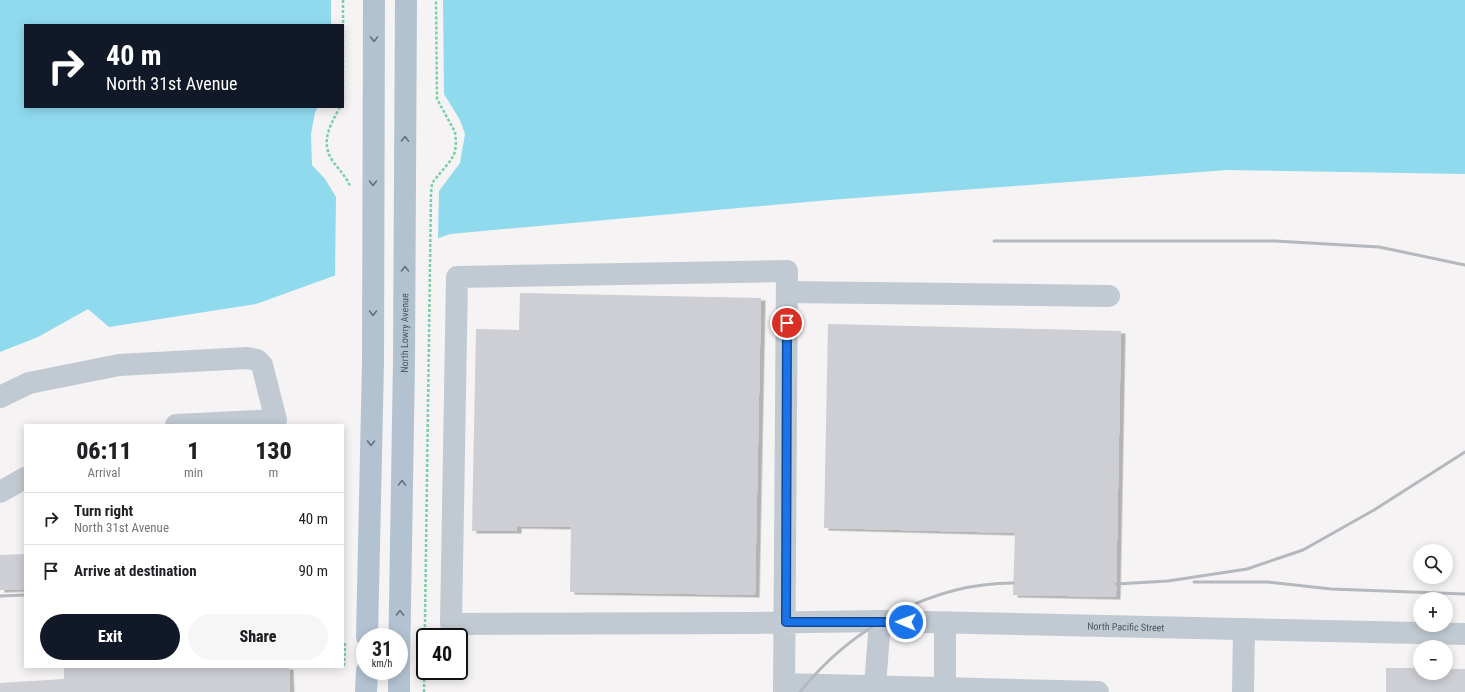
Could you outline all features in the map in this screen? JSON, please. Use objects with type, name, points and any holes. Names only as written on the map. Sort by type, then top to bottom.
[{"type":"main road","points":[[368,628],[373,355],[374,0]]},
{"type":"main road","name":"North Lowry Avenue","points":[[400,628],[404,361],[406,0]]},
{"type":"main road","points":[[366,692],[367,680]]},
{"type":"main road","points":[[398,692],[399,680]]},
{"type":"street","name":"North Pacific Street","points":[[787,281],[457,277],[451,624],[880,622],[1465,634]]},
{"type":"street","points":[[1098,692],[875,686],[784,688],[786,622],[787,281],[1109,296]]},
{"type":"street","points":[[0,397],[29,383],[119,365],[247,358],[257,360],[262,365],[276,420],[196,424]]},
{"type":"street","points":[[0,492],[24,479]]},
{"type":"street","points":[[875,686],[880,622]]},
{"type":"street","points":[[945,623],[945,688]]},
{"type":"street","points":[[1243,692],[1244,629]]},
{"type":"path","points":[[343,0],[343,24]]},
{"type":"path","points":[[424,692],[430,194],[432,184],[451,160],[455,152],[456,142],[455,132],[437,99],[436,0]]},
{"type":"path","points":[[339,108],[328,130],[326,141],[332,160],[346,178],[351,189]]},
{"type":"path","points":[[344,668],[345,637]]},
{"type":"water","points":[[0,0],[1465,0],[1465,174],[1227,170],[829,200],[450,234],[256,304],[109,327],[88,309],[38,337],[0,352]]},
{"type":"pier","points":[[331,0],[443,0],[444,94],[460,120],[465,134],[460,163],[439,191],[438,240],[335,277],[336,197],[325,179],[312,165],[311,134],[315,112],[317,108],[344,108],[344,24],[331,24]]},
{"type":"building","points":[[520,293],[761,298],[755,595],[570,592],[571,527],[517,526],[517,531],[472,531],[476,329],[519,330]]},
{"type":"building","points":[[828,324],[1121,331],[1116,597],[1013,595],[1015,533],[824,528]]},
{"type":"building","points":[[24,554],[24,589],[0,590],[0,555]]},
{"type":"building","points":[[64,668],[289,668],[290,692],[0,692],[0,683],[64,679]]},
{"type":"building","points":[[1386,668],[1413,668],[1413,680],[1453,680],[1453,669],[1465,669],[1465,692],[1386,692]]},
{"type":"railway","points":[[994,241],[1275,241],[1379,247],[1465,265]]},
{"type":"railway","points":[[1116,584],[1168,581],[1247,569],[1303,550],[1374,510],[1465,452]]},
{"type":"railway","points":[[1194,582],[1268,582],[1331,589],[1465,594]]},
{"type":"railway","points":[[800,692],[820,669],[843,648],[868,629],[895,614],[923,601],[952,591],[982,585],[1013,583]]},
{"type":"railway","points":[[0,596],[24,595]]},
{"type":"route","points":[[787,323],[786,622],[906,622]]}]
